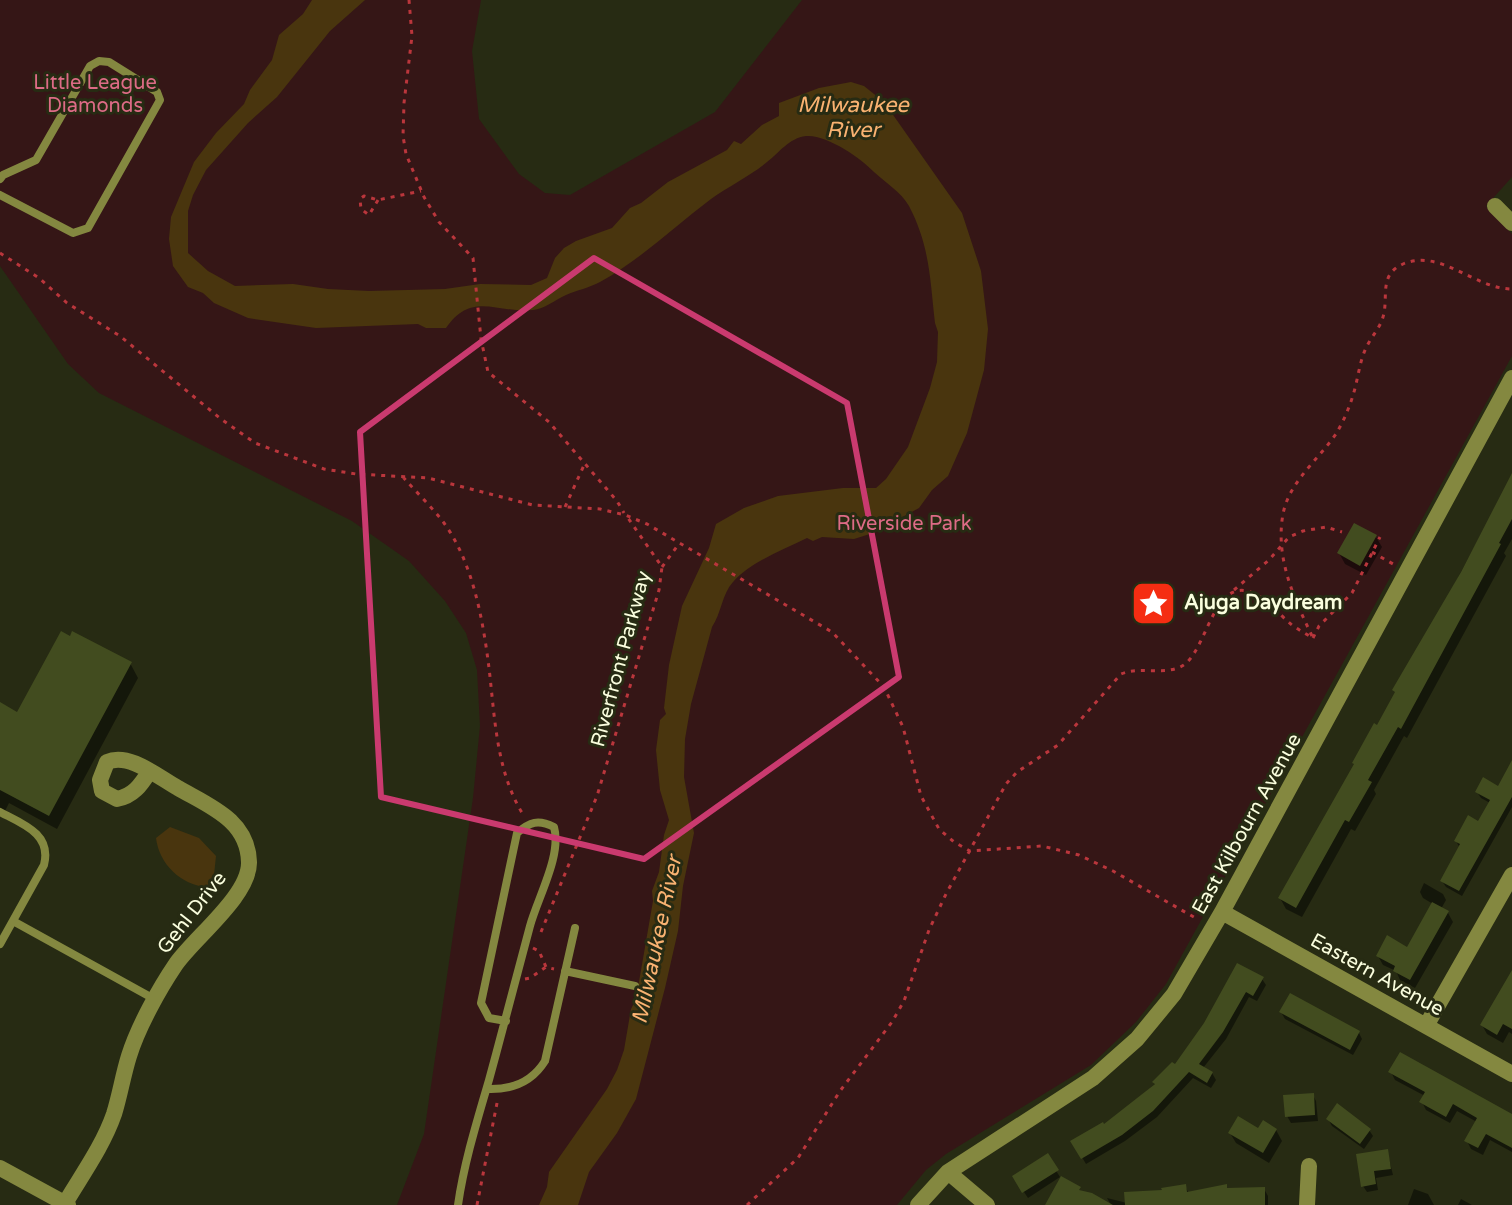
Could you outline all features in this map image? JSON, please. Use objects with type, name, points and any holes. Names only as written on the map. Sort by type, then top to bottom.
[{"type":"street","points":[[1495,206],[1512,223]]},
{"type":"street","name":"East Kilbourn Avenue","points":[[918,1205],[948,1172],[1093,1078],[1137,1039],[1174,994],[1222,912],[1512,378]]},
{"type":"street","name":"Gehl Drive","points":[[66,1204],[109,1126],[134,1040],[176,965],[235,897],[249,863],[243,838],[231,819],[149,772]]},
{"type":"street","points":[[1426,1026],[1512,875]]},
{"type":"street","name":"Eastern Avenue","points":[[1222,912],[1512,1074]]},
{"type":"street","points":[[1307,1205],[1309,1166]]},
{"type":"street","points":[[0,1168],[66,1204]]},
{"type":"street","points":[[948,1172],[987,1205]]},
{"type":"lane","points":[[0,179],[36,160],[90,66],[99,61],[109,62],[157,92],[160,100],[88,228],[73,233],[0,195]]},
{"type":"lane","points":[[0,812],[37,833],[45,847],[44,865],[0,944]]},
{"type":"lane","points":[[458,1205],[487,1089],[506,1021],[531,923],[556,854],[554,827],[543,822],[529,823],[517,833],[512,847],[481,1003],[489,1018],[506,1021]]},
{"type":"lane","points":[[13,921],[156,1000]]},
{"type":"lane","points":[[487,1089],[500,1089],[524,1082],[545,1061],[575,928]]},
{"type":"lane","points":[[565,971],[635,986]]},
{"type":"path","name":"Riverfront Parkway","points":[[409,0],[412,36],[406,74],[403,136],[406,154],[421,191],[439,222],[473,258],[481,339],[488,372],[549,422],[617,501],[662,567],[659,590],[597,796],[541,932]]},
{"type":"path","points":[[378,200],[369,215],[361,209],[360,199],[364,196],[378,200],[421,191]]},
{"type":"path","points":[[0,253],[39,278],[67,303],[120,336],[255,443],[324,469],[428,478],[533,505],[600,509],[647,524],[832,632],[884,687],[903,727],[921,796],[939,829],[954,842],[970,851],[1042,846],[1079,855],[1212,928]]},
{"type":"path","points":[[1313,638],[1287,580],[1282,545],[1283,515],[1289,496],[1346,415],[1366,346],[1385,313],[1385,284],[1391,272],[1403,264],[1421,259],[1449,266],[1481,283],[1512,289]]},
{"type":"path","points":[[565,507],[585,463]]},
{"type":"path","points":[[403,477],[444,523],[469,578],[481,620],[494,731],[516,804],[529,823]]},
{"type":"path","points":[[747,1205],[798,1158],[840,1091],[892,1022],[904,1001],[929,930],[1006,784],[1017,772],[1058,745],[1121,674],[1134,669],[1172,670],[1185,665],[1220,602],[1269,560],[1289,537],[1326,527],[1342,532]]},
{"type":"path","points":[[1313,638],[1319,626],[1352,593],[1380,537]]},
{"type":"path","points":[[662,567],[679,544]]},
{"type":"path","points":[[1372,552],[1407,571]]},
{"type":"path","points":[[1234,591],[1247,591],[1262,598],[1293,626],[1313,638]]},
{"type":"path","points":[[524,989],[531,964]]},
{"type":"path","points":[[477,1205],[500,1089]]},
{"type":"highlighted area","points":[[594,258],[847,403],[899,677],[644,859],[381,797],[360,432]]},
{"type":"green space","name":"Riverside Park","points":[[0,0],[481,0],[472,51],[479,119],[519,174],[545,193],[570,195],[715,112],[802,0],[1512,0],[1512,177],[1486,206],[1512,234],[1512,356],[1166,984],[1136,1022],[1091,1065],[946,1154],[926,1170],[897,1205],[397,1205],[424,1134],[473,798],[480,726],[477,670],[466,633],[445,601],[409,561],[352,521],[99,393],[68,364],[0,266]]},
{"type":"water","name":"Milwaukee River","points":[[312,0],[365,0],[330,31],[277,97],[248,123],[206,170],[188,211],[188,253],[208,271],[235,286],[293,284],[369,291],[445,289],[480,284],[531,285],[547,278],[555,258],[564,248],[612,228],[630,208],[668,182],[727,150],[734,141],[741,144],[762,125],[779,116],[779,103],[819,88],[851,82],[864,86],[884,102],[962,213],[981,271],[988,329],[984,370],[967,433],[948,476],[932,490],[919,508],[873,533],[854,539],[822,537],[813,541],[807,538],[749,568],[726,592],[712,627],[685,739],[684,777],[694,833],[665,988],[636,1099],[617,1133],[589,1172],[578,1205],[539,1205],[547,1187],[549,1172],[607,1089],[624,1050],[631,1009],[636,999],[653,901],[652,891],[669,820],[660,790],[656,750],[660,720],[666,714],[669,665],[682,606],[709,548],[716,524],[744,508],[778,496],[843,488],[876,488],[908,447],[937,362],[938,332],[925,249],[909,206],[898,192],[843,148],[814,136],[806,136],[789,143],[615,273],[541,308],[476,307],[456,316],[446,328],[426,328],[418,324],[316,328],[248,318],[188,287],[173,266],[169,239],[171,217],[194,162],[244,104],[250,90],[272,60],[279,35],[303,14]]},
{"type":"water","points":[[170,827],[199,838],[216,856],[214,875],[207,887],[180,877],[162,856],[156,838]]},
{"type":"building","points":[[1512,473],[1512,519],[1501,544],[1401,729],[1398,727],[1368,780],[1372,782],[1349,822],[1345,820],[1296,908],[1278,898],[1374,723],[1377,725],[1395,692],[1392,690],[1461,572]]},
{"type":"building","points":[[1354,523],[1377,535],[1360,566],[1337,553]]},
{"type":"building","points":[[61,631],[70,636],[72,631],[132,662],[49,816],[0,790],[0,702],[17,712]]},
{"type":"building","points":[[1512,760],[1512,797],[1459,891],[1440,881],[1460,844],[1454,841],[1468,815],[1478,821],[1490,800],[1475,792],[1483,777],[1498,786]]},
{"type":"building","points":[[1432,902],[1449,911],[1410,980],[1393,971],[1395,966],[1376,956],[1387,935],[1407,947]]},
{"type":"building","points":[[1237,963],[1264,977],[1253,996],[1246,992],[1223,1032],[1199,1064],[1213,1072],[1207,1083],[1189,1072],[1153,1111],[1122,1135],[1081,1159],[1070,1141],[1104,1124],[1155,1084],[1152,1082],[1172,1062],[1175,1064],[1204,1023]]},
{"type":"building","points":[[1512,970],[1512,1029],[1503,1024],[1497,1035],[1480,1025]]},
{"type":"building","points":[[1290,993],[1360,1031],[1350,1050],[1279,1012]]},
{"type":"building","points":[[1400,1052],[1512,1114],[1512,1148],[1486,1134],[1478,1148],[1464,1141],[1477,1118],[1453,1104],[1446,1117],[1419,1102],[1425,1092],[1388,1072]]},
{"type":"building","points":[[1314,1093],[1315,1115],[1285,1117],[1283,1095]]},
{"type":"building","points":[[1337,1103],[1371,1129],[1360,1144],[1326,1119]]},
{"type":"building","points":[[1238,1116],[1258,1128],[1263,1120],[1277,1129],[1263,1153],[1228,1133]]},
{"type":"building","points":[[1388,1149],[1391,1169],[1374,1171],[1376,1184],[1361,1187],[1356,1154]]},
{"type":"building","points":[[1048,1153],[1059,1170],[1022,1193],[1012,1176]]},
{"type":"building","points":[[1061,1176],[1081,1187],[1079,1190],[1092,1193],[1113,1205],[1045,1205]]},
{"type":"building","points":[[1186,1184],[1187,1192],[1227,1184],[1227,1188],[1265,1187],[1265,1205],[1125,1205],[1124,1192],[1162,1190]]},
{"type":"place","name":"Ajuga Daydream","points":[[1153,603]]},
{"type":"park label","name":"Little League Diamonds","points":[[95,94]]}]
